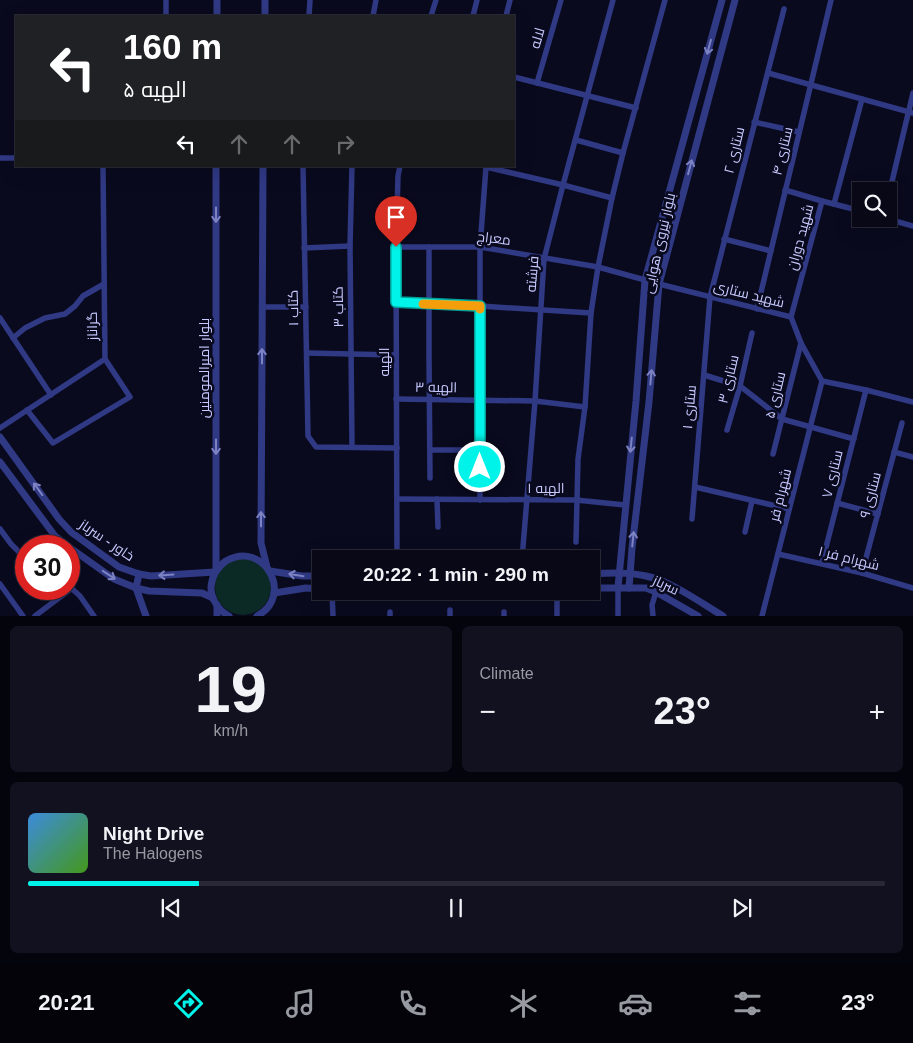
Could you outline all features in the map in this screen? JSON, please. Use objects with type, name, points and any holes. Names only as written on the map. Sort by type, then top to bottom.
[{"type":"street","points":[[166,0],[166,15]]},
{"type":"street","points":[[217,0],[217,15]]},
{"type":"street","points":[[265,0],[265,15]]},
{"type":"street","points":[[309,15],[310,0]]},
{"type":"street","points":[[373,15],[376,0]]},
{"type":"street","points":[[431,15],[436,0]]},
{"type":"street","points":[[473,15],[477,0]]},
{"type":"street","points":[[506,15],[510,0]]},
{"type":"street","name":"لاله","points":[[537,83],[561,0]]},
{"type":"street","name":"فرشته","points":[[523,550],[544,258],[613,0]]},
{"type":"street","points":[[576,542],[578,459],[585,407],[591,313],[598,267],[623,153],[665,0]]},
{"type":"street","name":"بلوار نیروی هوایی","points":[[618,588],[636,401],[645,280],[722,0]]},
{"type":"street","name":"بلوار نیروی هوایی","points":[[629,588],[649,402],[659,284],[735,0]]},
{"type":"street","name":"ستاری ۴","points":[[757,309],[831,0]]},
{"type":"street","name":"ستاری ۲","points":[[710,297],[784,9]]},
{"type":"street","points":[[768,72],[911,112]]},
{"type":"street","points":[[515,78],[636,108]]},
{"type":"street","points":[[892,182],[911,112],[913,93]]},
{"type":"street","points":[[834,204],[862,99]]},
{"type":"street","points":[[754,122],[799,132]]},
{"type":"street","points":[[576,140],[623,153]]},
{"type":"street","points":[[0,158],[15,158]]},
{"type":"street","name":"گراناز","points":[[0,428],[105,359],[103,167]]},
{"type":"street","name":"بلوار امیرالمومنین","points":[[216,167],[216,571],[211,585],[216,616]]},
{"type":"street","points":[[257,616],[268,607],[274,593],[273,578],[268,569],[261,543],[263,167]]},
{"type":"street","name":"کتاب ۱","points":[[303,167],[308,436],[316,447],[352,447]]},
{"type":"street","name":"کتاب ۳","points":[[352,167],[350,246],[352,447]]},
{"type":"street","name":"الهیه","points":[[397,550],[396,247],[400,167]]},
{"type":"street","points":[[480,500],[480,247],[486,167],[612,198]]},
{"type":"street","points":[[785,190],[822,201]]},
{"type":"street","name":"شهید دوران","points":[[791,318],[822,201],[852,209]]},
{"type":"street","points":[[897,222],[913,226]]},
{"type":"street","points":[[724,239],[770,251]]},
{"type":"street","points":[[304,248],[350,246]]},
{"type":"street","name":"معراج","points":[[396,247],[480,247],[598,267],[645,280]]},
{"type":"street","points":[[429,247],[430,478]]},
{"type":"street","points":[[645,280],[659,284]]},
{"type":"street","points":[[13,338],[25,328],[46,318],[64,314],[75,306],[83,296],[104,284]]},
{"type":"street","name":"شهید ستاری","points":[[659,284],[791,318],[801,343],[822,381]]},
{"type":"street","name":"ستاری ۱","points":[[692,519],[710,297]]},
{"type":"street","points":[[396,302],[591,313]]},
{"type":"street","points":[[262,307],[306,306]]},
{"type":"street","points":[[0,318],[50,395]]},
{"type":"street","name":"ستاری ۳","points":[[727,430],[740,386],[752,333]]},
{"type":"street","name":"ستاری ۵","points":[[773,454],[801,343]]},
{"type":"street","points":[[306,353],[396,355]]},
{"type":"street","points":[[27,410],[53,442],[130,397],[105,359]]},
{"type":"street","points":[[704,375],[740,386],[782,419],[854,439]]},
{"type":"street","points":[[822,381],[913,402]]},
{"type":"street","name":"شهرام فر","points":[[762,616],[822,381]]},
{"type":"street","name":"ستاری ۷","points":[[822,564],[866,390]]},
{"type":"street","name":"الهیه ۳","points":[[396,399],[534,401],[585,407]]},
{"type":"street","points":[[636,401],[649,402]]},
{"type":"street","name":"ستاری ۹","points":[[862,573],[902,423]]},
{"type":"street","name":"خاور - سرباز","points":[[0,437],[59,519],[71,532],[119,567],[151,576],[216,571]]},
{"type":"street","points":[[352,447],[396,448]]},
{"type":"street","points":[[430,450],[480,450]]},
{"type":"street","points":[[894,452],[913,457]]},
{"type":"street","name":"خاور - سرباز","points":[[0,462],[54,535]]},
{"type":"street","points":[[695,487],[790,509]]},
{"type":"street","name":"الهیه ۱","points":[[397,499],[576,500],[626,505]]},
{"type":"street","points":[[437,499],[438,527]]},
{"type":"street","points":[[745,532],[752,501]]},
{"type":"street","points":[[837,503],[878,514]]},
{"type":"street","points":[[0,529],[15,548]]},
{"type":"street","name":"شهرام فر ۱","points":[[778,554],[862,573],[913,588]]},
{"type":"street","name":"خاور - سرباز","points":[[80,555],[114,579],[136,588],[149,591],[202,593],[215,602]]},
{"type":"street","points":[[216,571],[231,558],[241,556],[259,560],[268,569],[302,576],[312,576]]},
{"type":"street","points":[[600,574],[619,573]]},
{"type":"street","name":"سرباز","points":[[619,573],[647,576],[662,582],[723,616]]},
{"type":"street","points":[[139,574],[136,588],[146,616]]},
{"type":"street","points":[[0,584],[23,616]]},
{"type":"street","points":[[274,593],[312,588]]},
{"type":"street","name":"سرباز","points":[[600,588],[646,588],[698,616]]},
{"type":"street","points":[[618,588],[618,616]]},
{"type":"street","points":[[652,616],[652,605],[656,592]]},
{"type":"street","points":[[80,596],[94,616]]},
{"type":"street","points":[[35,616],[54,600]]},
{"type":"street","points":[[332,600],[332,616]]},
{"type":"street","points":[[557,600],[557,616]]},
{"type":"street","points":[[215,602],[229,616]]},
{"type":"street","points":[[268,607],[268,616]]},
{"type":"green space","points":[[243,559],[254,561],[263,567],[269,576],[271,587],[269,598],[263,607],[254,613],[243,615],[232,613],[223,607],[217,598],[215,587],[217,576],[223,567],[232,561]]},
{"type":"slow traffic","points":[[423,304],[480,306],[480,309]]},
{"type":"route","points":[[396,247],[396,302],[480,306],[480,467]]}]
